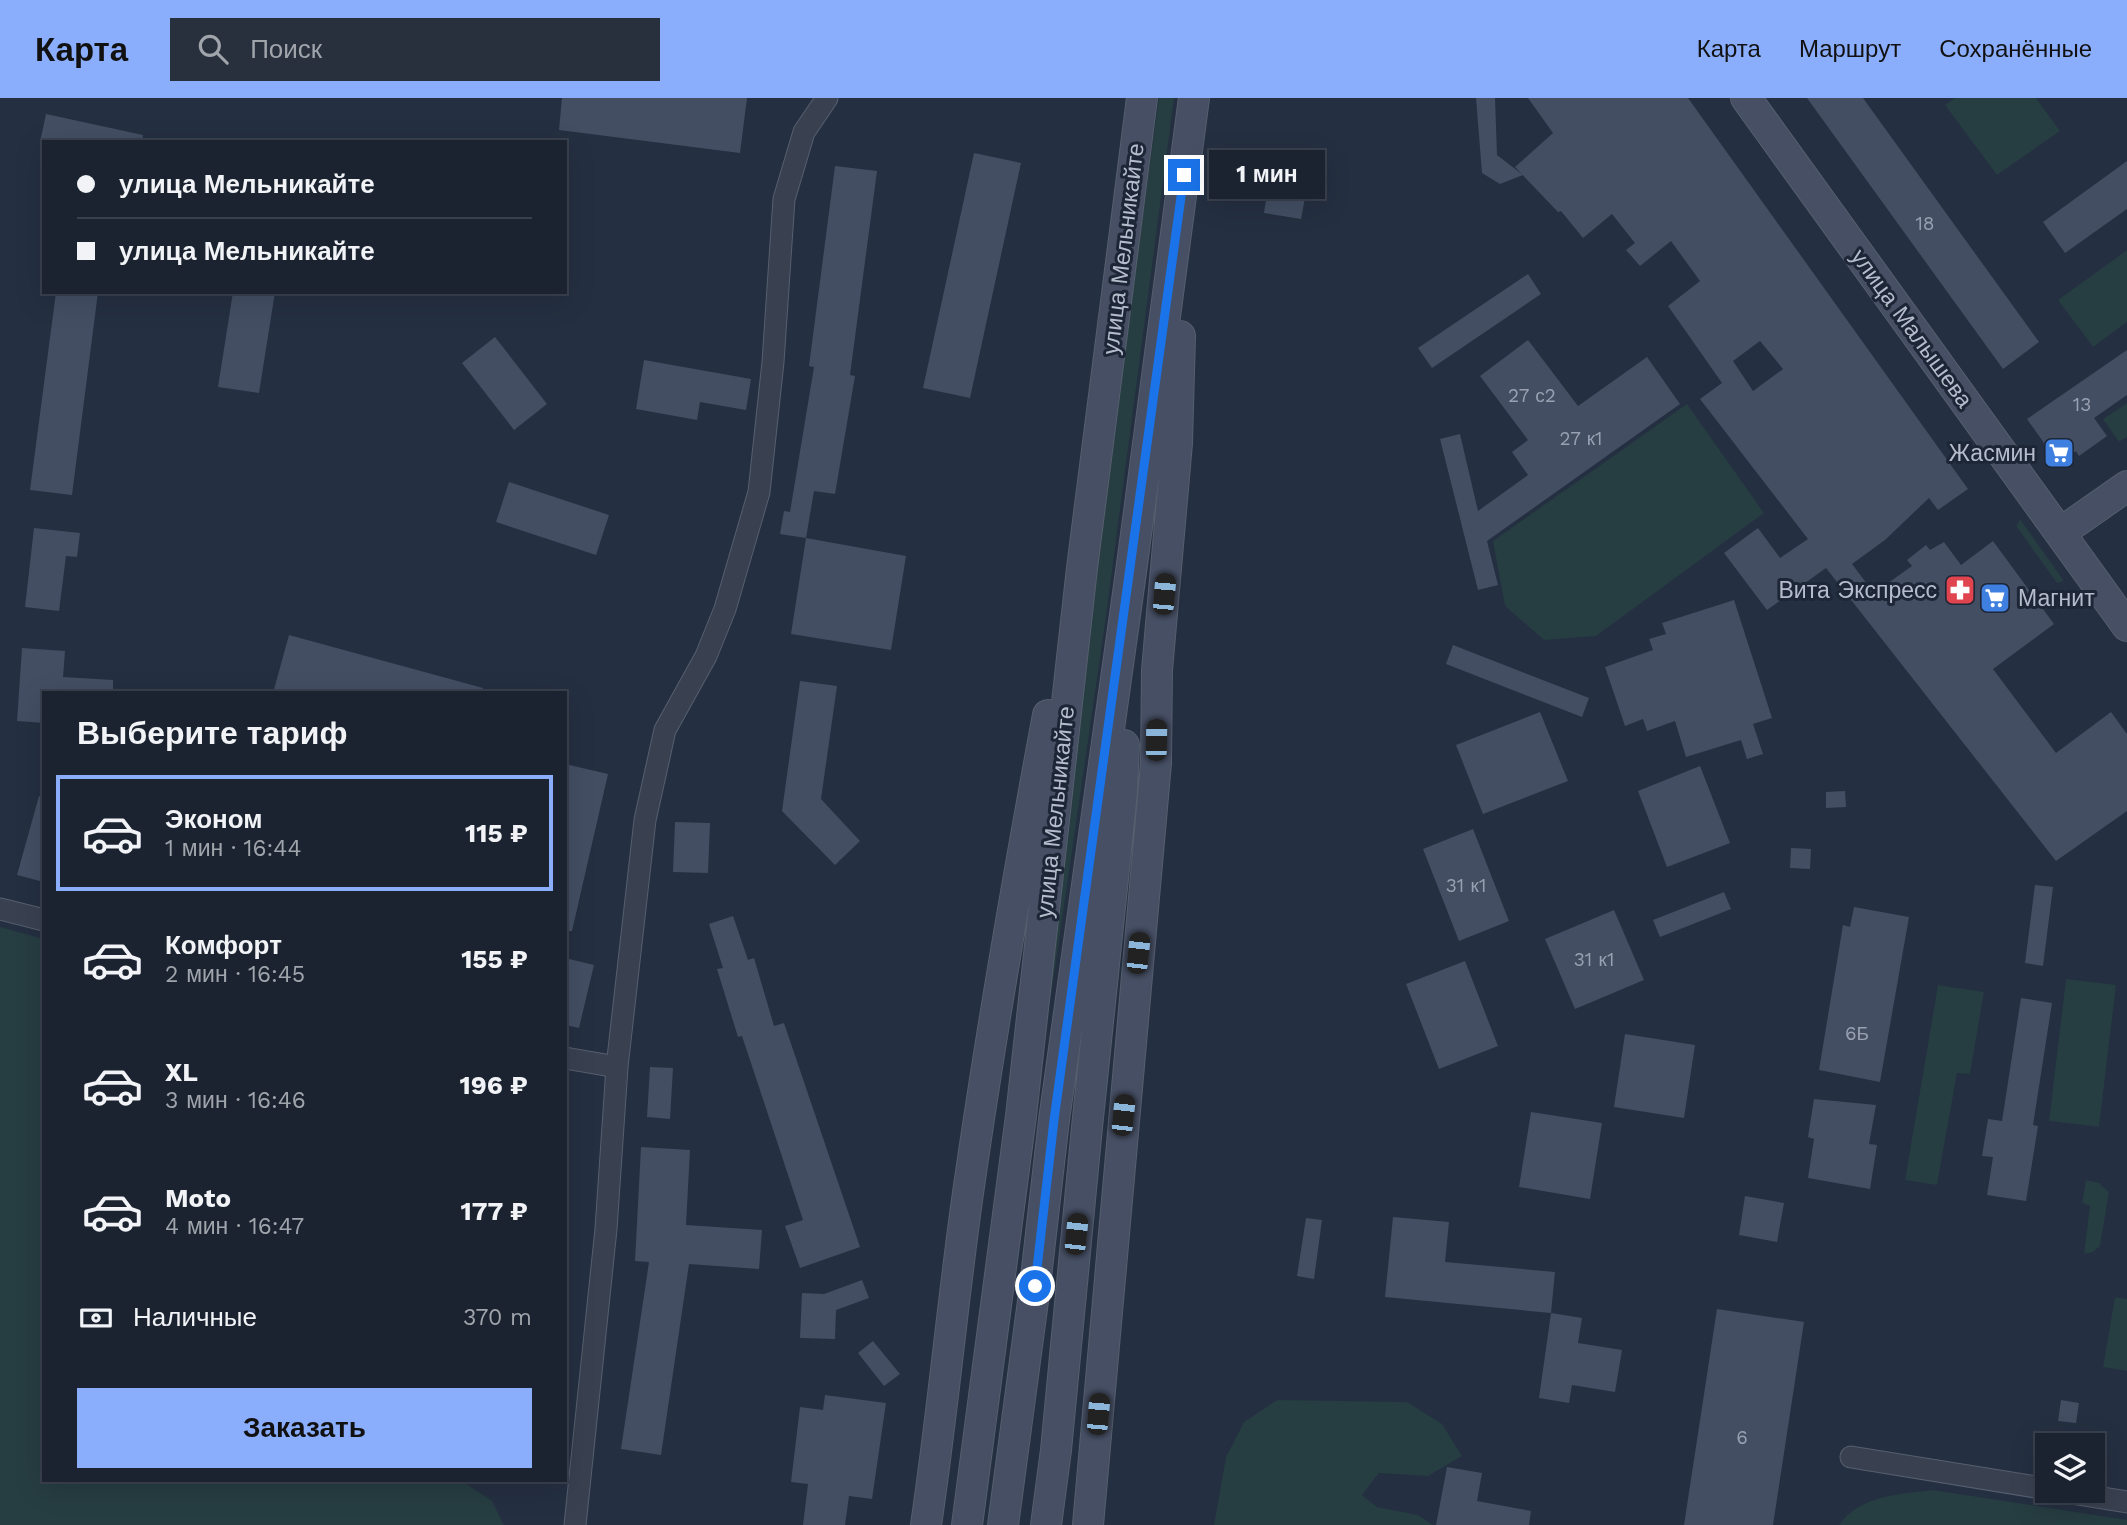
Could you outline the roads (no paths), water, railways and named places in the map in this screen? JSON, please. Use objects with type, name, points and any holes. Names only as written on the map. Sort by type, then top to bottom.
[{"type":"main road","name":"улица Мельникайте","points":[[967,1525],[1021,1116],[1082,568],[1142,98]]},
{"type":"main road","name":"улица Мельникайте","points":[[1003,1525],[1054,1120],[1195,98]]},
{"type":"main road","name":"улица Малышева","points":[[1746,98],[2127,626]]},
{"type":"main road","points":[[1088,1525],[1156,763],[1157,670],[1177,443],[1181,314],[1178,226]]},
{"type":"main road","points":[[2060,533],[2127,486]]},
{"type":"main road","points":[[926,1525],[947,1379],[967,1200],[1020,862],[1059,654],[1082,568]]},
{"type":"main road","points":[[1046,1525],[1056,1450],[1122,792],[1131,572]]},
{"type":"street","points":[[575,1525],[606,1229],[617,1067],[645,820],[665,730],[706,656],[725,609],[759,492],[773,362],[784,199],[804,132],[827,98]]},
{"type":"street","points":[[0,909],[42,920]]},
{"type":"street","points":[[567,1058],[617,1067]]},
{"type":"street","points":[[1851,1457],[2035,1487]]},
{"type":"street","points":[[2105,1498],[2127,1502]]},
{"type":"place","name":"Жасмин","points":[[2059,453]]},
{"type":"place","name":"Вита Экспресс","points":[[1960,590]]},
{"type":"place","name":"Магнит","points":[[1995,598]]}]
